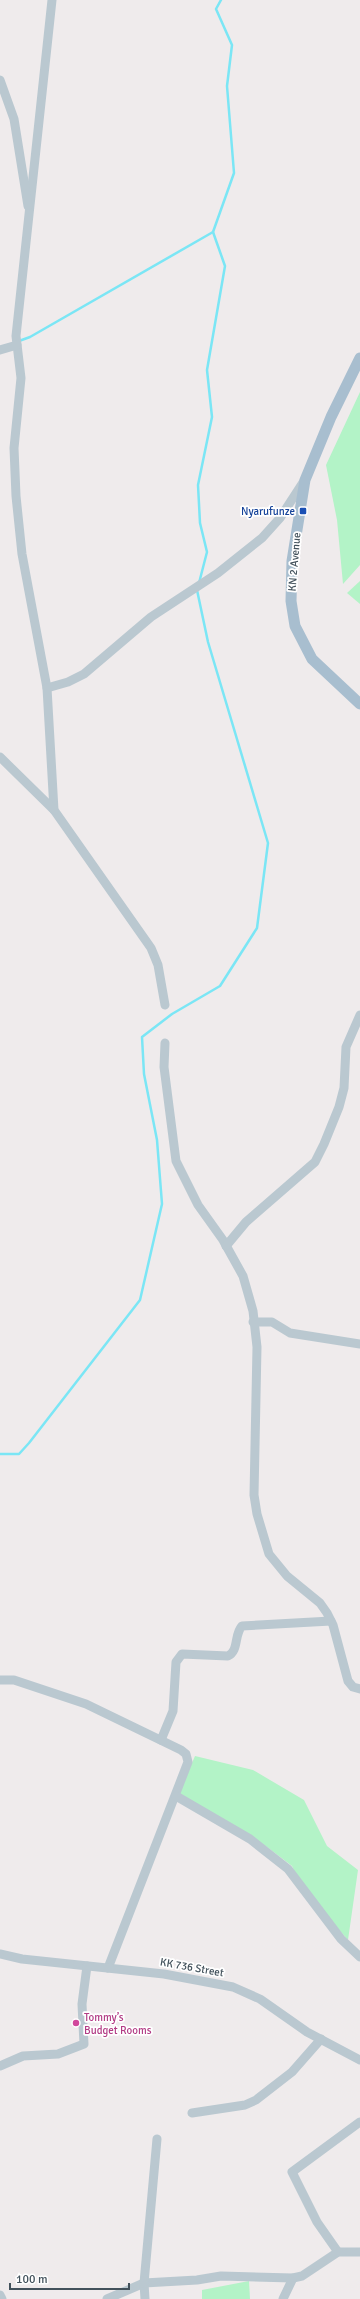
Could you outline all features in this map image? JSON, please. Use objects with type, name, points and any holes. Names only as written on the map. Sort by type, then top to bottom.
[{"type":"main road","name":"KN 2 Avenue","points":[[360,358],[331,416],[305,480],[292,561],[291,601],[295,626],[312,659],[360,704]]},
{"type":"street","points":[[52,0],[16,336],[21,378],[14,448],[16,496],[22,554],[47,688],[54,810]]},
{"type":"street","points":[[0,80],[14,119],[29,217]]},
{"type":"street","points":[[0,350],[17,345]]},
{"type":"street","points":[[47,688],[68,682],[84,674],[151,617],[229,564],[262,538],[280,518],[305,480]]},
{"type":"street","points":[[0,757],[54,810],[151,948],[158,965],[165,1005]]},
{"type":"street","points":[[226,1246],[246,1222],[315,1162],[339,1107],[344,1088],[346,1047],[360,1015]]},
{"type":"street","points":[[165,1043],[164,1067],[176,1161],[198,1205],[226,1246],[243,1276],[253,1311],[256,1347],[254,1495],[257,1514],[269,1554],[288,1576],[320,1603],[331,1621],[348,1681],[353,1687],[360,1689]]},
{"type":"street","points":[[253,1322],[272,1322],[290,1333],[360,1344]]},
{"type":"street","points":[[161,1740],[173,1711],[176,1662],[182,1654],[228,1656],[233,1652],[238,1631],[242,1626],[331,1621]]},
{"type":"street","points":[[0,1680],[14,1680],[86,1704],[161,1740],[186,1754],[188,1762],[176,1796],[108,1968]]},
{"type":"street","points":[[176,1796],[250,1839],[288,1869],[341,1939],[360,1957]]},
{"type":"street","name":"KK 736 Street","points":[[0,1954],[22,1959],[164,1974],[234,1987],[260,1999],[307,2032],[360,2060]]},
{"type":"street","points":[[1,2064],[23,2056],[58,2054],[84,2044],[82,2004],[87,1966]]},
{"type":"street","points":[[192,2113],[245,2105],[256,2100],[292,2072],[321,2040]]},
{"type":"street","points":[[338,2252],[317,2222],[292,2172],[360,2122]]},
{"type":"street","points":[[145,2299],[144,2283],[157,2139]]},
{"type":"street","points":[[107,2299],[144,2283],[197,2280],[221,2276],[293,2278],[302,2276],[338,2252],[360,2252]]},
{"type":"street","points":[[283,2299],[293,2278]]},
{"type":"street","points":[[0,2295],[2,2299]]},
{"type":"green space","points":[[360,392],[360,565],[343,584],[337,520],[326,465]]},
{"type":"green space","points":[[360,581],[360,604],[347,593]]},
{"type":"green space","points":[[195,1756],[253,1770],[304,1800],[327,1846],[358,1870],[348,1940],[302,1888],[292,1866],[267,1847],[179,1793]]},
{"type":"green space","points":[[249,2281],[250,2299],[202,2299],[202,2290]]},
{"type":"waterway","points":[[19,341],[30,337],[213,232],[234,173],[227,86],[232,45],[216,9],[221,0]]},
{"type":"waterway","points":[[199,583],[207,552],[200,523],[198,485],[212,417],[207,370],[225,266],[213,232]]},
{"type":"waterway","points":[[0,1454],[19,1454],[140,1300],[162,1204],[157,1140],[144,1074],[142,1037],[172,1014],[220,986],[257,928],[268,843],[208,642],[197,590]]},
{"type":"place","name":"Nyarufunze","points":[[303,511]]},
{"type":"place","name":"Tommy’s Budget Rooms","points":[[76,2023]]}]
